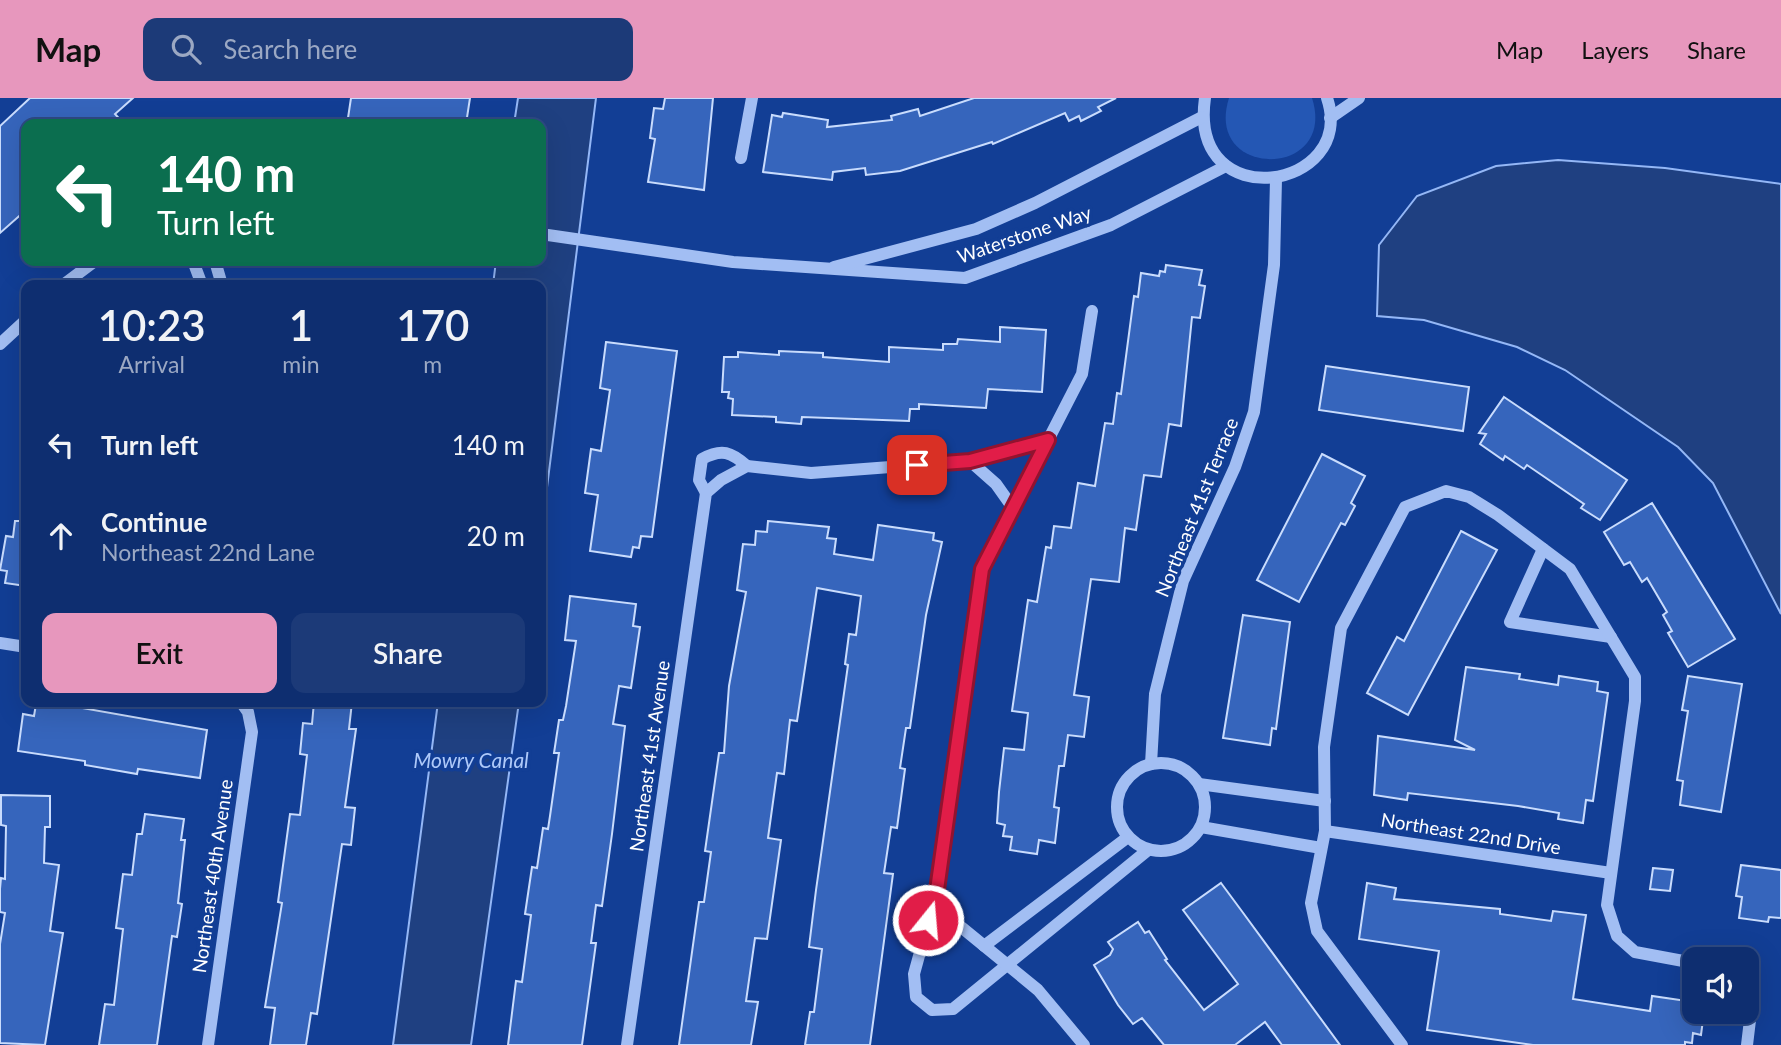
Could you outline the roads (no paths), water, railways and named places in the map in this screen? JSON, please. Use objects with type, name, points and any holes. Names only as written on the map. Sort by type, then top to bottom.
[{"type":"street","points":[[741,158],[752,98]]},
{"type":"street","points":[[1205,98],[1202,117],[1205,135],[1213,152],[1226,166],[1250,178],[1276,179],[1297,172],[1314,159],[1326,139],[1330,118],[1327,98]]},
{"type":"street","points":[[1330,118],[1359,98]]},
{"type":"street","name":"Waterstone Way","points":[[820,270],[931,243],[976,229],[1035,203],[1202,117]]},
{"type":"street","name":"Waterstone Way","points":[[546,235],[733,262],[965,278],[1111,225],[1226,166]]},
{"type":"street","name":"Northeast 41st Terrace","points":[[1151,764],[1155,694],[1183,581],[1236,467],[1254,412],[1274,265],[1276,179]]},
{"type":"street","points":[[70,280],[88,266]]},
{"type":"street","points":[[1092,312],[1082,374],[982,569],[933,904],[914,974],[916,997],[932,1010],[953,1009],[1149,850]]},
{"type":"street","points":[[0,344],[21,325]]},
{"type":"street","points":[[706,493],[721,480],[747,467],[811,472],[970,461],[1048,440]]},
{"type":"street","name":"Northeast 41st Avenue","points":[[626,1045],[706,493],[699,480],[702,459],[725,452],[733,454],[747,467]]},
{"type":"street","points":[[970,461],[996,484],[1013,508]]},
{"type":"street","points":[[1402,1045],[1317,931],[1311,903],[1325,831],[1324,747],[1341,628],[1405,507],[1446,491],[1468,497],[1570,569],[1635,677],[1635,701],[1607,905],[1617,936],[1635,952],[1682,960]]},
{"type":"street","points":[[1543,549],[1510,622],[1611,637]]},
{"type":"street","points":[[0,643],[21,646]]},
{"type":"street","name":"Northeast 40th Avenue","points":[[208,1045],[251,732],[244,707]]},
{"type":"street","points":[[1151,764],[1178,766],[1199,784],[1205,797],[1201,827],[1194,837],[1173,850],[1149,850],[1128,837],[1120,826],[1116,800],[1128,777],[1151,764]]},
{"type":"street","points":[[1199,784],[1325,801]]},
{"type":"street","points":[[1201,827],[1321,848]]},
{"type":"street","name":"Northeast 22nd Drive","points":[[1325,831],[1611,873]]},
{"type":"street","points":[[984,946],[1128,837]]},
{"type":"street","points":[[933,904],[1038,990],[1084,1045]]},
{"type":"street","points":[[1747,1045],[1750,1024]]},
{"type":"water","points":[[518,98],[596,98],[546,495],[546,280],[494,280],[495,266],[546,266],[546,119],[515,119]]},
{"type":"water","points":[[1558,160],[1665,168],[1781,184],[1781,614],[1713,483],[1678,447],[1565,370],[1517,347],[1424,320],[1377,316],[1379,245],[1417,196],[1496,166]]},
{"type":"water","name":"Mowry Canal","points":[[437,707],[518,707],[471,1045],[393,1045]]}]
